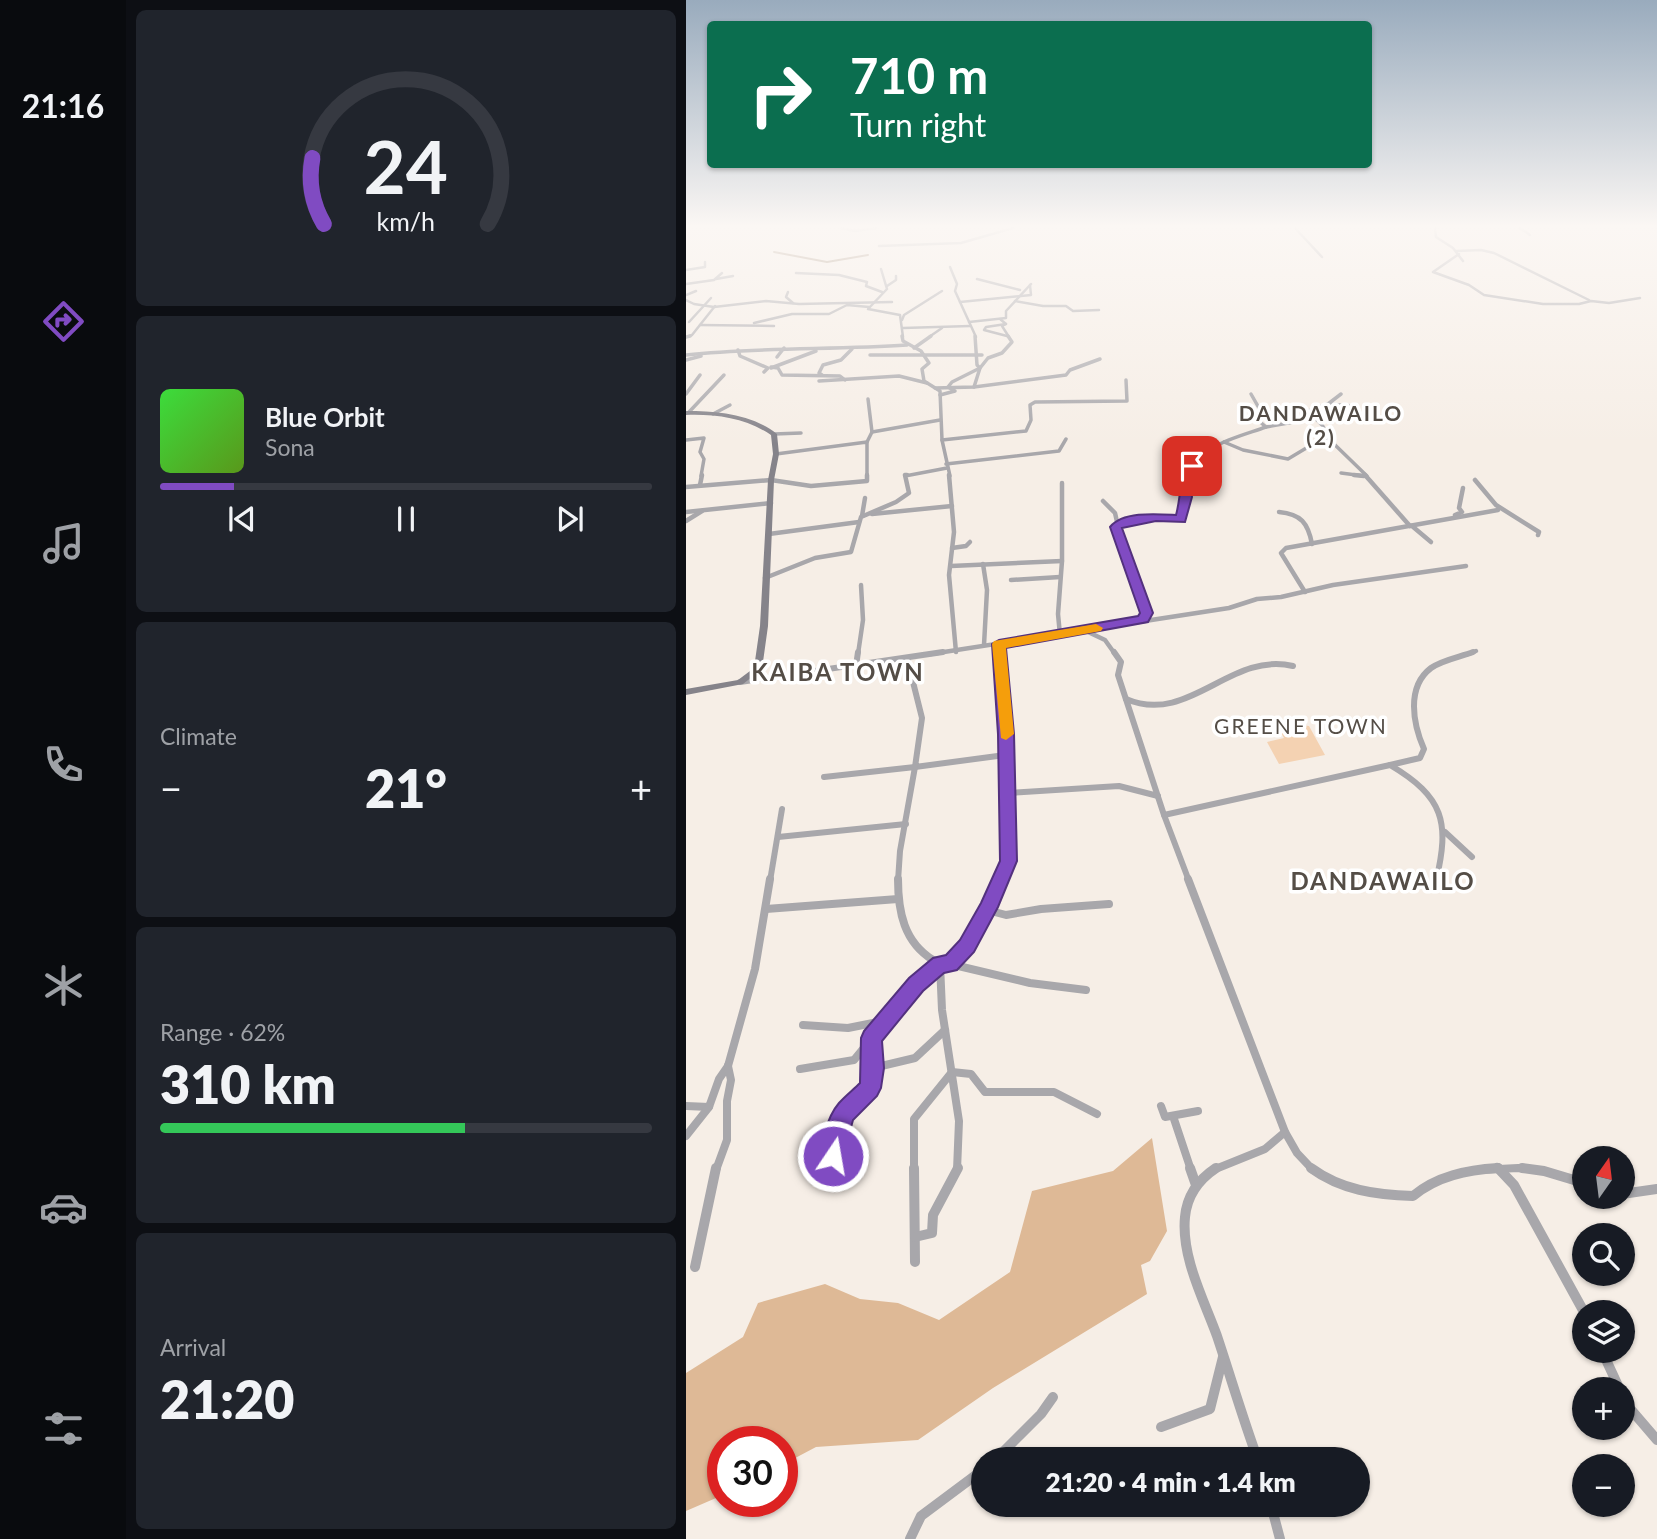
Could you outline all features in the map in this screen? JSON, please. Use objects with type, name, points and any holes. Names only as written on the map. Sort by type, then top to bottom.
[{"type":"main road","points":[[686,692],[740,682],[758,669],[764,626],[771,480],[776,453],[774,434],[762,426],[713,414],[687,412]]},
{"type":"street","points":[[688,300],[694,306],[766,301],[795,304],[849,302]]},
{"type":"street","points":[[689,312],[705,306],[709,300]]},
{"type":"street","points":[[790,300],[795,304]]},
{"type":"street","points":[[922,368],[929,363],[922,354],[903,341],[902,320],[904,315],[930,300]]},
{"type":"street","points":[[974,387],[980,368],[977,365],[980,355],[960,302],[1000,300]]},
{"type":"street","points":[[903,328],[942,328],[1006,318],[1006,311],[1014,300]]},
{"type":"street","points":[[1018,300],[1043,306],[1066,306],[1073,311],[1099,310]]},
{"type":"street","points":[[1514,300],[1556,306],[1629,300]]},
{"type":"street","points":[[803,307],[863,301],[892,302]]},
{"type":"street","points":[[754,323],[795,314],[829,314],[847,306],[869,307],[878,301]]},
{"type":"street","points":[[814,303],[826,304]]},
{"type":"street","points":[[795,314],[808,304]]},
{"type":"street","points":[[689,322],[689,312],[694,306]]},
{"type":"street","points":[[686,337],[692,335],[715,306]]},
{"type":"street","points":[[869,307],[868,309],[896,313],[902,320]]},
{"type":"street","points":[[1000,319],[1006,324]]},
{"type":"street","points":[[948,387],[980,368],[988,358],[1002,353],[1012,342],[1003,331],[1002,326],[1006,324]]},
{"type":"street","points":[[1006,324],[986,327],[984,330],[1009,336]]},
{"type":"street","points":[[700,325],[774,326]]},
{"type":"street","points":[[686,358],[712,352],[784,348],[912,347],[942,328]]},
{"type":"street","points":[[777,357],[784,348]]},
{"type":"street","points":[[738,352],[768,370],[825,349]]},
{"type":"street","points":[[822,375],[819,373],[823,365],[841,360],[852,349]]},
{"type":"street","points":[[692,359],[712,352]]},
{"type":"street","points":[[870,355],[994,356]]},
{"type":"street","points":[[902,357],[922,368],[927,383]]},
{"type":"street","points":[[686,358],[704,359]]},
{"type":"street","points":[[933,388],[974,387],[1066,375],[1070,370],[1100,359]]},
{"type":"street","points":[[779,366],[782,374],[840,376],[845,380]]},
{"type":"street","points":[[686,394],[700,375]]},
{"type":"street","points":[[687,412],[724,375]]},
{"type":"street","points":[[819,381],[899,376],[927,383],[940,391],[942,440],[951,482],[954,533],[949,575],[956,652]]},
{"type":"street","points":[[942,440],[1026,431],[1031,419],[1030,405],[1035,402],[1128,401],[1126,380]]},
{"type":"street","points":[[940,395],[955,391],[948,387]]},
{"type":"street","points":[[1251,394],[1259,408],[1259,421],[1266,427]]},
{"type":"street","points":[[1118,526],[1121,523],[1156,518],[1181,519],[1186,497],[1184,486],[1197,458],[1224,442],[1266,427],[1294,422],[1308,411],[1328,404],[1341,394]]},
{"type":"street","points":[[686,487],[771,480],[811,485],[866,481],[867,442],[872,432],[868,398]]},
{"type":"street","points":[[1328,404],[1353,406]]},
{"type":"street","points":[[713,414],[730,405]]},
{"type":"street","points":[[1308,411],[1364,476],[1380,489],[1411,526],[1431,542]]},
{"type":"street","points":[[872,432],[940,420]]},
{"type":"street","points":[[774,434],[801,433]]},
{"type":"street","points":[[686,440],[704,438],[700,452],[704,459],[700,485]]},
{"type":"street","points":[[862,518],[896,502],[909,492],[906,474],[1059,451],[1066,439]]},
{"type":"street","points":[[1224,442],[1243,450],[1288,459],[1313,444],[1330,439]]},
{"type":"street","points":[[776,453],[867,442]]},
{"type":"street","points":[[1341,473],[1364,476]]},
{"type":"street","points":[[1475,480],[1484,496],[1498,510],[1539,532],[1538,535]]},
{"type":"street","points":[[1060,635],[1058,614],[1062,561],[1062,483]]},
{"type":"street","points":[[1427,523],[1462,512],[1459,508],[1463,488]]},
{"type":"street","points":[[765,578],[816,558],[851,552],[862,518],[865,498]]},
{"type":"street","points":[[1103,501],[1115,513],[1118,537],[1146,613],[1144,620]]},
{"type":"street","points":[[686,512],[771,503]]},
{"type":"street","points":[[769,534],[951,506]]},
{"type":"street","points":[[686,521],[705,510]]},
{"type":"street","points":[[1305,592],[1281,553],[1286,548],[1498,510]]},
{"type":"street","points":[[1279,512],[1294,512],[1304,518],[1310,528],[1312,544]]},
{"type":"street","points":[[952,548],[966,546],[970,542]]},
{"type":"street","points":[[951,566],[1062,561]]},
{"type":"street","points":[[983,564],[986,590],[984,645]]},
{"type":"street","points":[[740,682],[956,652],[984,645],[1229,608],[1257,599],[1334,585],[1466,566]]},
{"type":"street","points":[[1011,580],[1060,577]]},
{"type":"street","points":[[856,666],[863,620],[861,585]]},
{"type":"street","points":[[1086,631],[1105,640],[1121,662],[1118,675],[1164,815],[1286,1132],[1299,1157],[1327,1181],[1363,1191],[1413,1196],[1419,1188],[1451,1175],[1497,1167],[1533,1168],[1572,1179]]},
{"type":"street","points":[[800,1069],[854,1060],[883,1021],[916,984],[940,964],[950,964],[967,946],[987,911],[1008,861],[1006,734],[999,644]]},
{"type":"street","points":[[1164,815],[1420,758],[1424,749],[1416,730],[1414,704],[1417,684],[1432,667],[1476,651]]},
{"type":"street","points":[[907,658],[922,718],[898,870],[898,899],[902,923],[914,947],[933,960],[1030,983],[1087,990]]},
{"type":"street","points":[[1125,699],[1144,708],[1156,706],[1197,694],[1265,663],[1293,667]]},
{"type":"street","points":[[824,777],[1005,755]]},
{"type":"street","points":[[1390,765],[1402,771],[1440,814],[1444,832],[1436,885]]},
{"type":"street","points":[[1008,793],[1119,786],[1158,796]]},
{"type":"street","points":[[686,1136],[709,1107],[719,1079],[728,1066],[755,969],[782,809]]},
{"type":"street","points":[[778,837],[905,824]]},
{"type":"street","points":[[1444,832],[1472,857]]},
{"type":"street","points":[[766,909],[898,899]]},
{"type":"street","points":[[987,911],[1006,915],[1041,909],[1109,904]]},
{"type":"street","points":[[915,1237],[932,1233],[933,1215],[958,1169],[959,1121],[945,1030],[940,964]]},
{"type":"street","points":[[803,1025],[848,1028],[883,1021]]},
{"type":"street","points":[[873,1068],[915,1058],[945,1030]]},
{"type":"street","points":[[847,1176],[829,1175],[839,1123],[845,1112],[870,1088],[873,1068],[872,1038]]},
{"type":"street","points":[[695,1267],[712,1180],[727,1140],[727,1101],[731,1080],[728,1066]]},
{"type":"street","points":[[952,1072],[971,1074],[985,1092],[1054,1092],[1097,1114]]},
{"type":"street","points":[[915,1262],[915,1119],[952,1072]]},
{"type":"street","points":[[686,1106],[709,1107]]},
{"type":"street","points":[[1161,1106],[1165,1117],[1198,1111]]},
{"type":"street","points":[[1173,1116],[1196,1185]]},
{"type":"street","points":[[1254,1447],[1198,1283],[1187,1243],[1185,1223],[1188,1202],[1196,1185],[1216,1167],[1252,1156],[1278,1143],[1286,1132]]},
{"type":"street","points":[[1497,1167],[1514,1185],[1577,1300]]},
{"type":"street","points":[[1635,1192],[1657,1189]]},
{"type":"street","points":[[1161,1427],[1210,1409],[1223,1355]]},
{"type":"street","points":[[1008,1447],[1053,1398]]},
{"type":"street","points":[[1635,1413],[1657,1440]]},
{"type":"street","points":[[910,1539],[921,1516],[971,1479]]},
{"type":"street","points":[[1274,1517],[1280,1539]]},
{"type":"shaded area","points":[[1275,721],[1309,726],[1325,755],[1279,764],[1267,742],[1284,738]]},
{"type":"shaded area","points":[[1152,1138],[1167,1231],[1150,1261],[1141,1265],[1147,1294],[993,1388],[918,1440],[816,1447],[798,1457],[798,1426],[707,1426],[707,1502],[686,1511],[686,1373],[743,1337],[758,1303],[825,1284],[860,1299],[898,1303],[939,1320],[1010,1272],[1032,1191],[1113,1171]]},
{"type":"slow traffic","points":[[1006,734],[999,644],[1096,628]]},
{"type":"district","name":"DANDAWAILO (2)","points":[[1321,426]]},
{"type":"district","name":"KAIBA TOWN","points":[[838,673]]},
{"type":"district","name":"GREENE TOWN","points":[[1301,727]]},
{"type":"district","name":"DANDAWAILO","points":[[1383,882]]},
{"type":"route","points":[[833,1156],[839,1123],[845,1112],[870,1088],[873,1078],[872,1038],[883,1021],[916,984],[940,964],[950,964],[967,946],[989,907],[1008,861],[1006,734],[999,644],[1144,620],[1146,613],[1116,527],[1121,523],[1156,518],[1181,519],[1186,497],[1184,486],[1192,466]]}]
